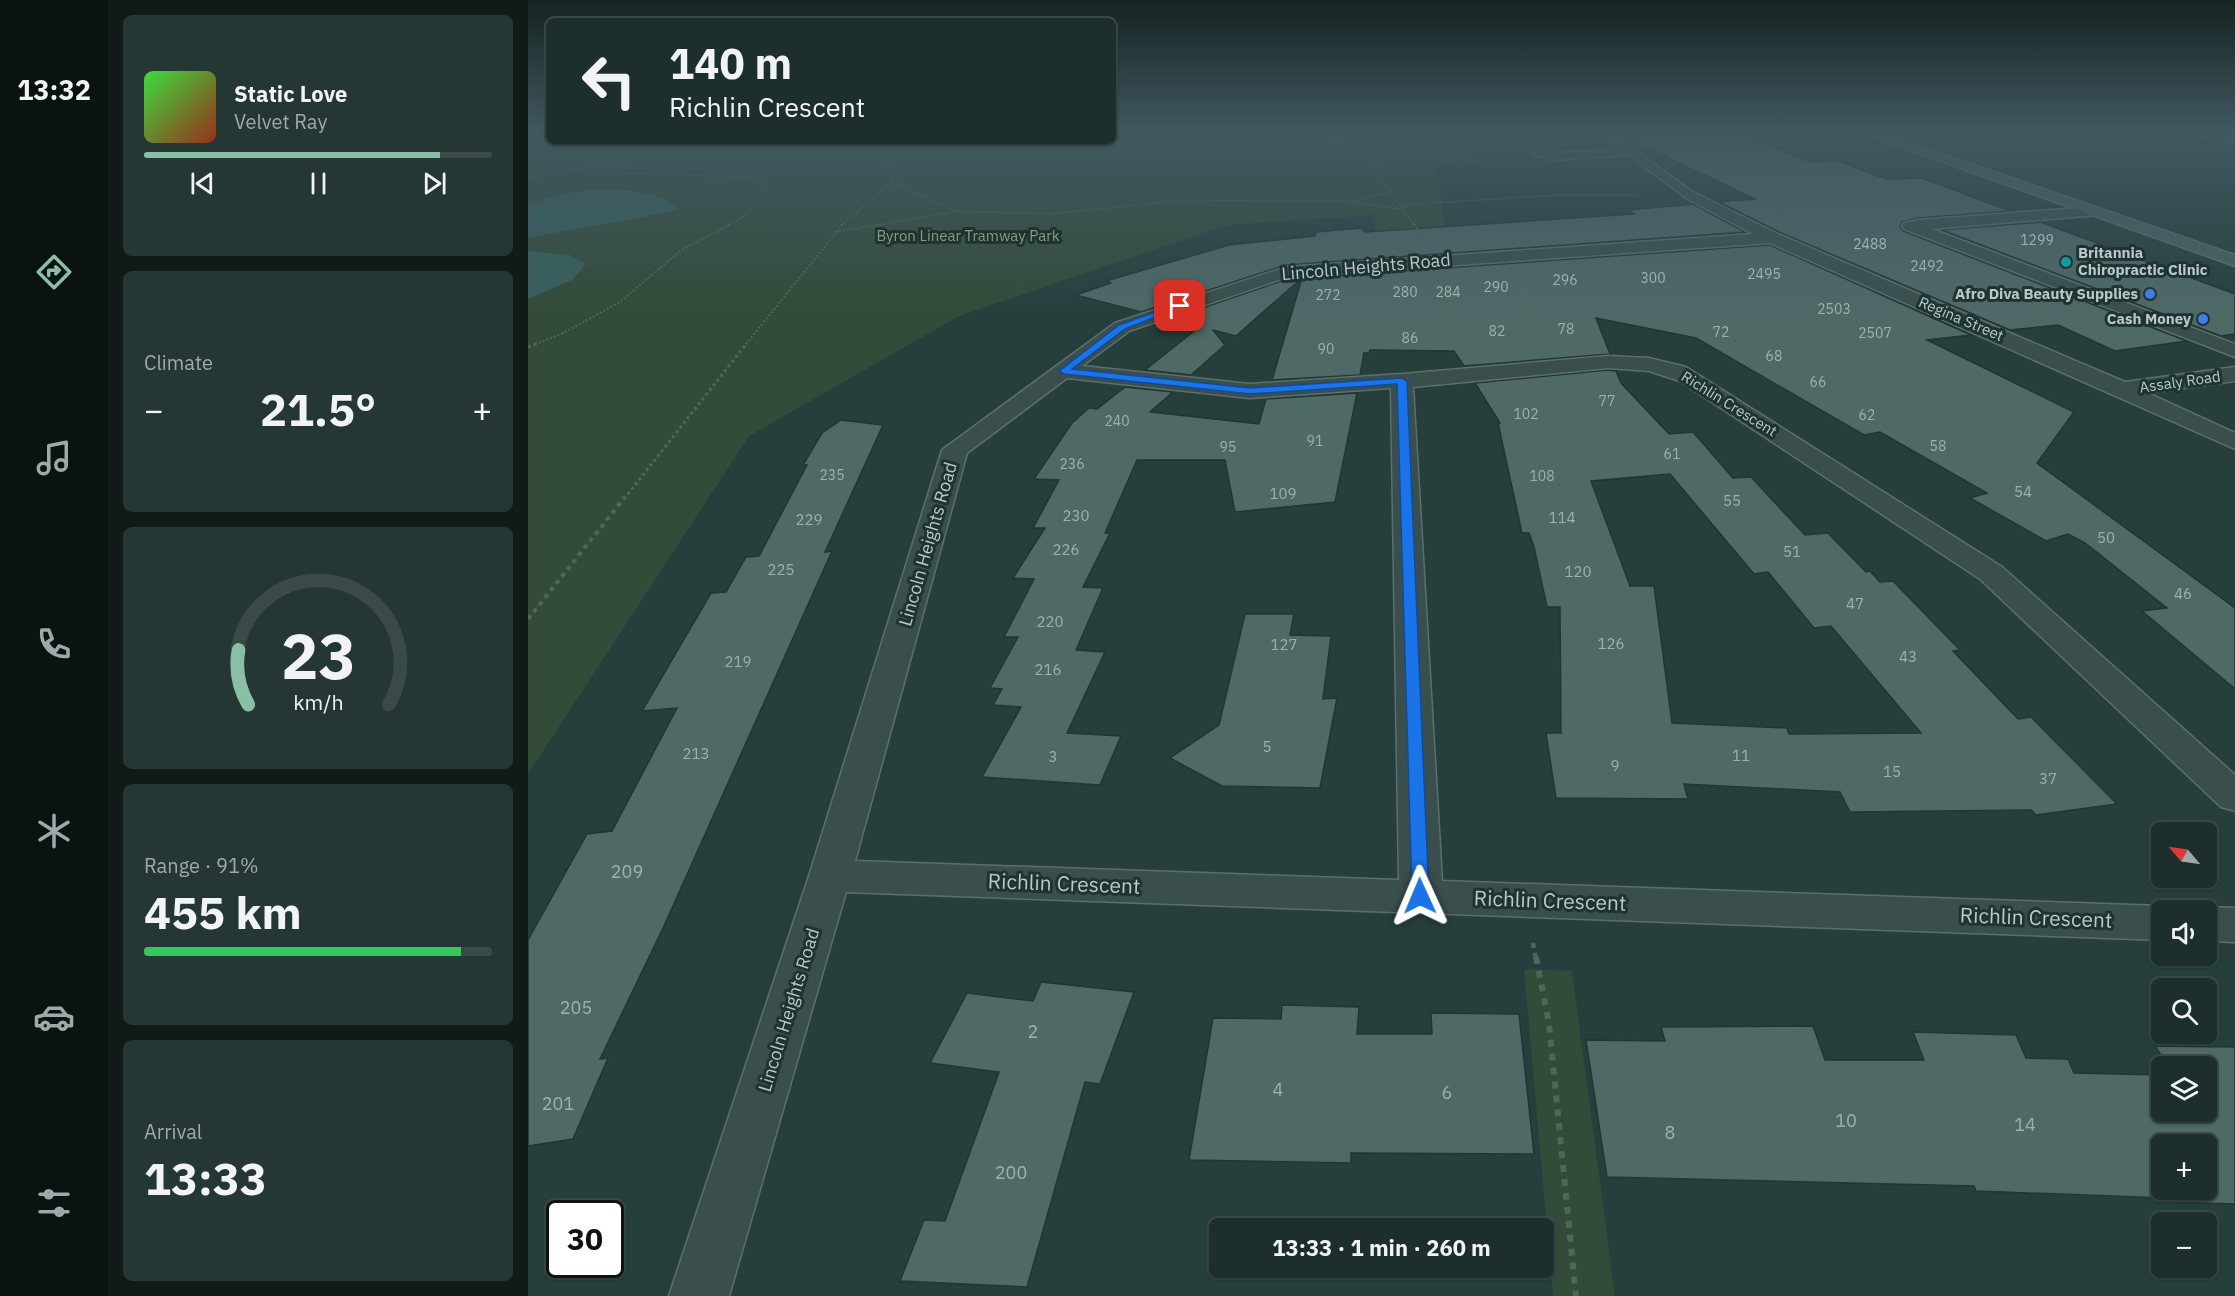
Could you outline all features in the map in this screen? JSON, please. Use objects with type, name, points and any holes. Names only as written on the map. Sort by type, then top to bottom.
[{"type":"main road","points":[[2039,193],[2235,261]]},
{"type":"street","name":"Regina Street","points":[[1689,194],[1772,238],[2124,389],[2235,442]]},
{"type":"street","points":[[2092,212],[1910,226],[2235,351]]},
{"type":"street","name":"Lincoln Heights Road","points":[[699,1296],[830,876],[955,450],[1122,327],[1286,272],[1772,238]]},
{"type":"street","name":"Richlin Crescent","points":[[1064,371],[1250,391],[1635,362],[1667,366],[1688,376],[1991,573],[2235,797]]},
{"type":"street","name":"Assaly Road","points":[[2124,389],[2235,375]]},
{"type":"street","points":[[1402,381],[1420,896]]},
{"type":"street","name":"Richlin Crescent","points":[[830,876],[2151,923]]},
{"type":"street","points":[[2217,924],[2235,925]]},
{"type":"path","points":[[528,347],[620,302],[658,267],[680,252],[745,216],[763,193]]},
{"type":"path","points":[[528,619],[835,232],[877,193]]},
{"type":"path","points":[[915,193],[957,211]]},
{"type":"path","points":[[1354,202],[1386,193]]},
{"type":"path","points":[[1392,193],[1440,260],[1453,376]]},
{"type":"path","points":[[1401,205],[1570,195],[1640,195]]},
{"type":"path","points":[[835,232],[957,211],[1052,214],[1192,200],[1354,202],[1405,210]]},
{"type":"path","points":[[1524,901],[1549,1024],[1576,1296]]},
{"type":"green space","points":[[528,193],[578,193],[558,197],[528,204]]},
{"type":"green space","name":"Byron Linear Tramway Park","points":[[642,193],[1440,193],[1448,248],[1375,253],[1375,215],[1227,225],[959,316],[749,436],[528,774],[528,299],[572,280],[570,255],[528,251],[528,238],[568,229]]},
{"type":"green space","points":[[1524,969],[1572,971],[1615,1296],[1553,1296],[1551,1278],[1554,1278],[1554,1218],[1546,1218]]},
{"type":"water","points":[[567,193],[647,193],[663,199],[679,209],[528,238],[528,204]]},
{"type":"water","points":[[528,251],[570,255],[586,264],[572,280],[528,299]]},
{"type":"building","points":[[1743,193],[1963,193],[2010,211],[1918,218],[1902,222],[1900,227],[1903,231],[2187,341],[2115,351],[2058,325],[2010,330],[1779,232],[1719,202],[1755,199]]},
{"type":"building","points":[[1693,204],[1745,232],[1286,265],[1141,312],[1076,295],[1111,283],[1106,281],[1229,245],[1315,236],[1316,232],[1362,228],[1365,232],[1634,214],[1628,210]]},
{"type":"building","points":[[2040,222],[2235,294],[2235,334],[2221,336],[1942,230]]},
{"type":"building","points":[[1770,245],[1971,335],[1927,340],[2074,412],[2037,463],[2235,608],[2235,689],[2142,611],[2167,608],[2085,543],[2068,534],[2046,541],[1970,498],[1987,493],[1880,432],[1864,435],[1696,338],[1596,318],[1610,354],[1464,366],[1454,351],[1370,350],[1369,353],[1364,353],[1360,375],[1272,380],[1302,278]]},
{"type":"building","points":[[1302,278],[1236,336],[1213,330],[1225,345],[1191,375],[1145,370],[1199,327],[1170,319],[1287,279]]},
{"type":"building","points":[[1616,371],[1621,383],[1669,434],[1693,432],[1733,478],[1751,477],[1805,535],[1828,533],[1866,572],[1870,571],[1880,582],[1893,581],[1960,650],[1953,651],[2018,719],[2031,717],[2117,804],[2036,815],[2031,810],[1850,812],[1840,792],[1684,784],[1688,799],[1556,798],[1546,733],[1561,733],[1560,607],[1547,607],[1534,547],[1529,533],[1522,533],[1498,423],[1500,423],[1475,383]],"holes":[[[1670,474],[1754,574],[1768,572],[1814,628],[1831,626],[1921,733],[1789,734],[1787,728],[1672,723],[1654,586],[1630,586],[1591,481]]]},
{"type":"building","points":[[1125,387],[1173,392],[1150,412],[1259,424],[1266,399],[1357,393],[1335,502],[1235,512],[1225,460],[1137,460],[1105,533],[1110,533],[1083,587],[1103,588],[1076,650],[1105,652],[1067,733],[1121,736],[1100,785],[982,777],[1021,707],[993,705],[1002,689],[990,688],[1018,637],[1004,637],[1034,579],[1013,578],[1045,528],[1033,528],[1059,480],[1034,479],[1072,423],[1089,408],[1097,409]]},
{"type":"building","points":[[841,420],[883,425],[825,552],[832,551],[664,926],[600,1059],[608,1058],[573,1139],[528,1146],[528,940],[587,834],[612,831],[677,708],[642,711],[711,593],[726,592],[746,557],[759,556],[807,465],[803,465],[822,433]]},
{"type":"building","points":[[1245,614],[1294,614],[1290,635],[1331,636],[1323,699],[1337,698],[1320,788],[1222,786],[1170,758],[1219,725]]},
{"type":"building","points":[[1041,982],[1134,992],[1100,1084],[1085,1082],[1027,1287],[900,1281],[924,1220],[945,1221],[999,1072],[930,1063],[967,993],[1033,1001]]},
{"type":"building","points":[[1282,1005],[1359,1007],[1357,1034],[1432,1034],[1431,1013],[1519,1014],[1534,1154],[1351,1153],[1351,1163],[1189,1160],[1213,1018],[1281,1019]]},
{"type":"building","points":[[1813,1026],[1825,1060],[1924,1060],[1913,1032],[2016,1035],[2026,1058],[2068,1059],[2074,1073],[2151,1075],[2151,1122],[2217,1122],[2217,1056],[2162,1056],[2155,1046],[2235,1047],[2235,1204],[2167,1202],[2166,1200],[2217,1200],[2217,1134],[2151,1134],[2151,1197],[1976,1191],[1974,1186],[1607,1177],[1586,1040],[1665,1041],[1661,1027]]},
{"type":"place","name":"Britannia Chiropractic Clinic","points":[[2066,262]]},
{"type":"place","name":"Afro Diva Beauty Supplies","points":[[2150,294]]},
{"type":"place","name":"Cash Money","points":[[2203,319]]},
{"type":"route","points":[[1180,306],[1122,327],[1064,371],[1250,391],[1402,381],[1420,896]]}]
